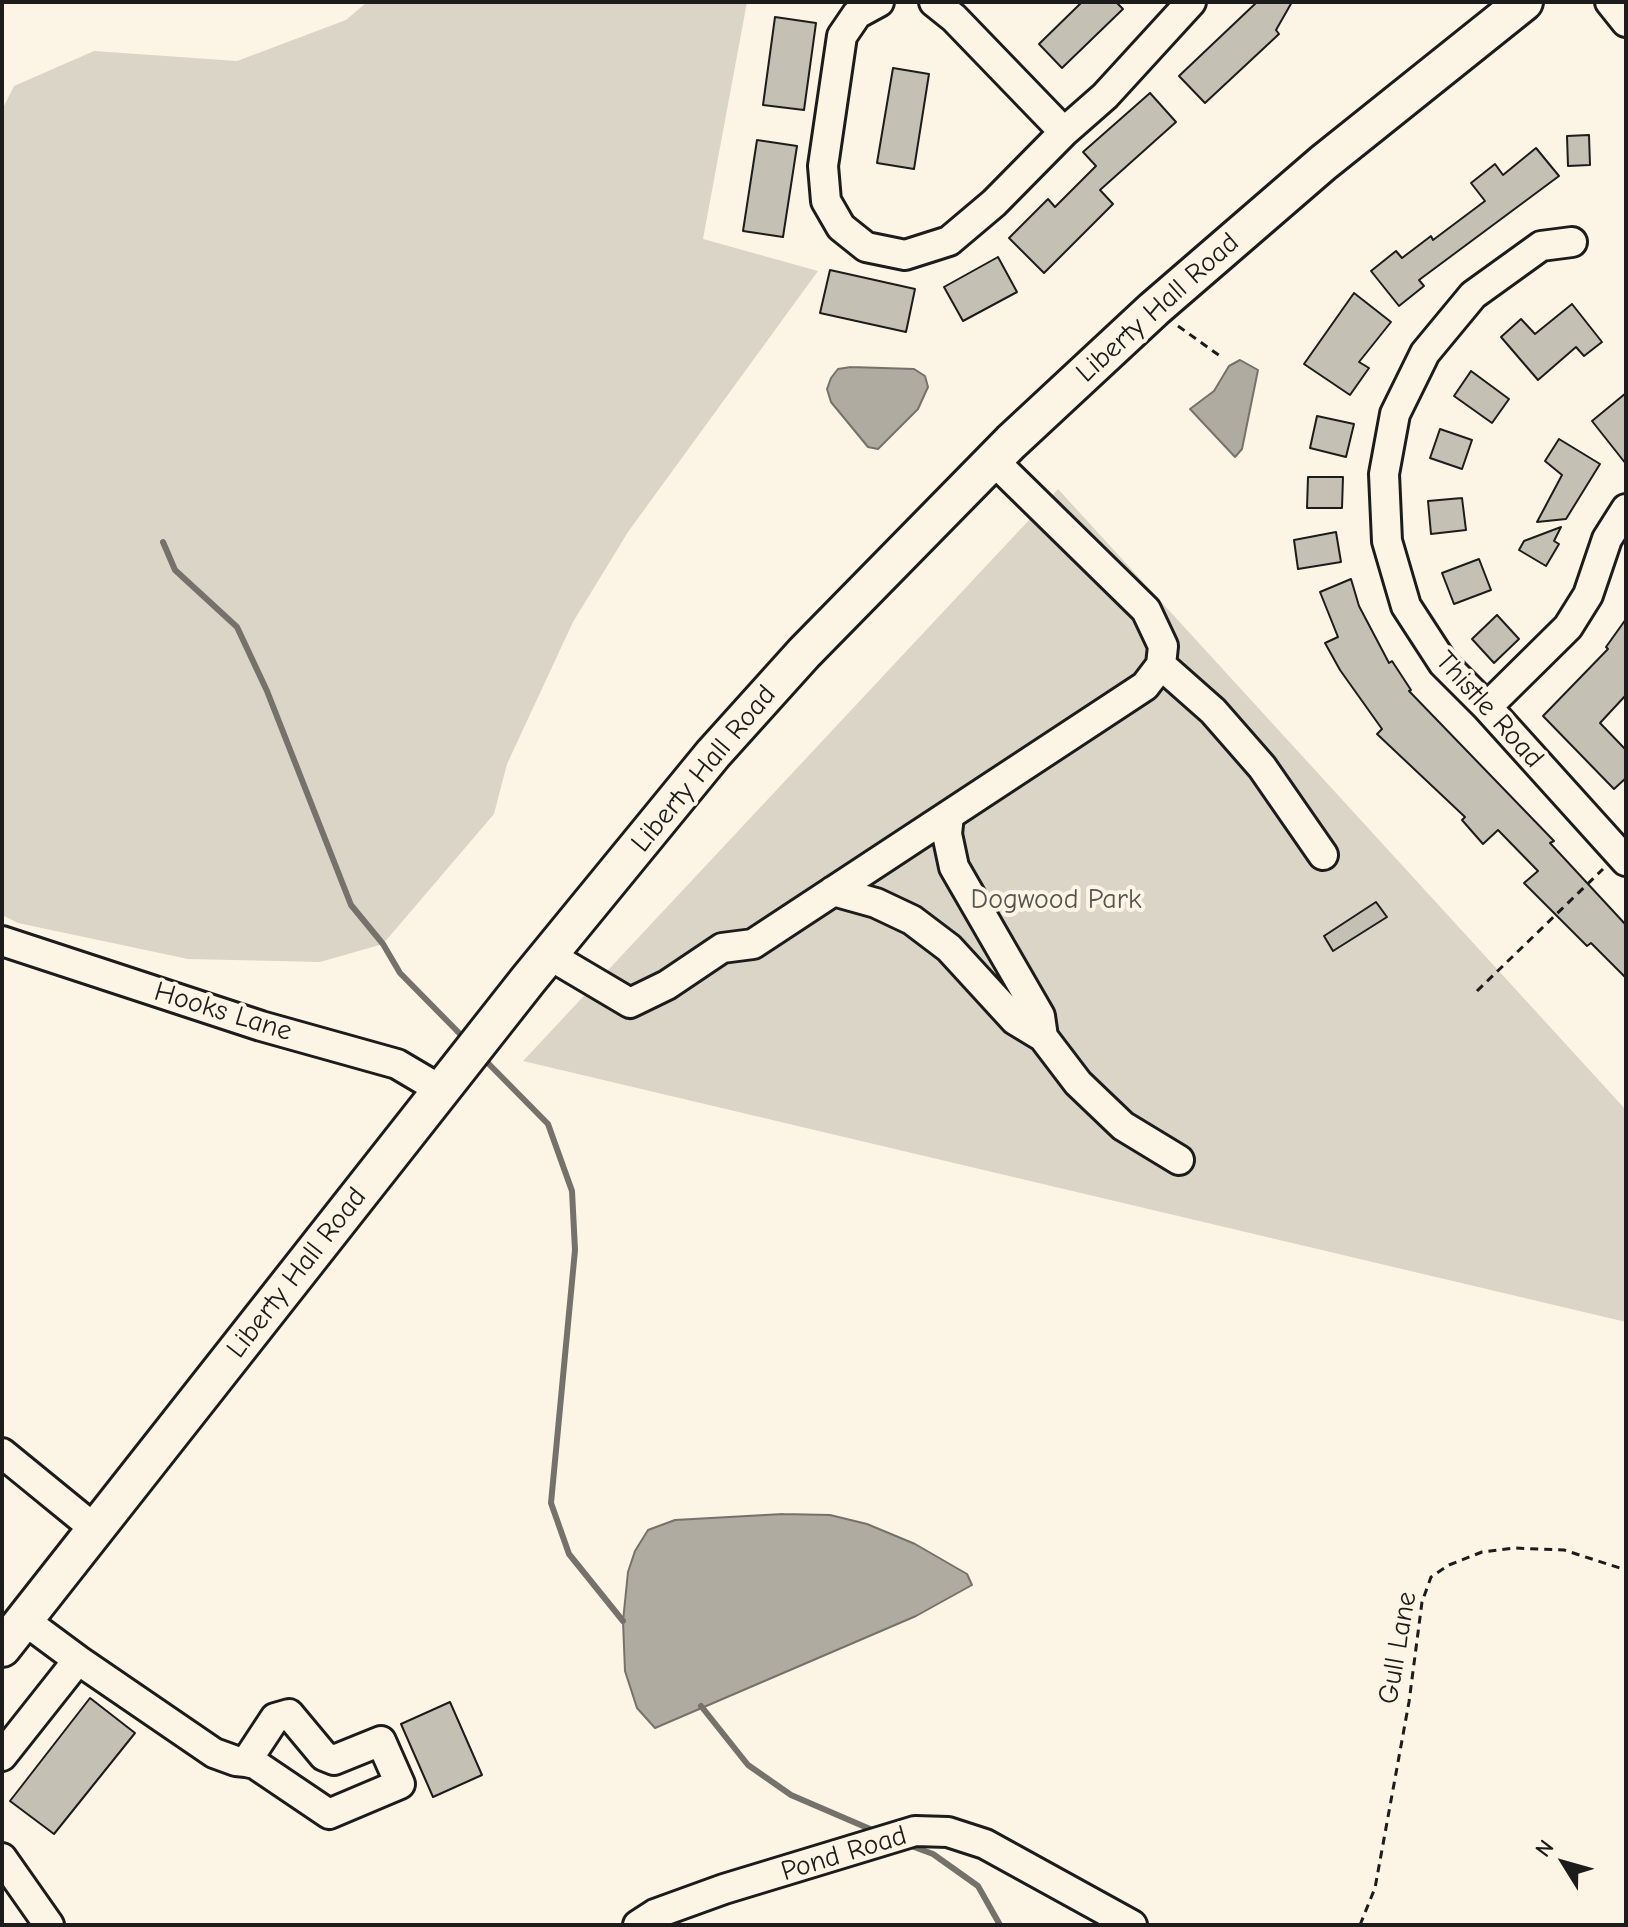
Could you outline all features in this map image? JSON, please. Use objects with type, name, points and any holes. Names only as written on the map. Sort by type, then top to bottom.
[{"type":"main road","name":"Liberty Hall Road","points":[[2,1648],[549,955],[713,754],[793,664],[993,460],[1154,309],[1323,163],[1524,2]]},
{"type":"street","points":[[879,2],[857,14],[842,36],[823,166],[826,201],[841,227],[866,247],[905,255],[949,241],[994,203],[1064,132],[1105,96],[1191,2]]},
{"type":"street","points":[[934,2],[954,18],[1064,132]]},
{"type":"street","points":[[1610,2],[1626,22]]},
{"type":"street","name":"Thistle Road","points":[[1572,242],[1541,246],[1473,295],[1425,353],[1395,414],[1384,474],[1387,541],[1406,606],[1443,663],[1487,707],[1622,858]]},
{"type":"street","points":[[549,955],[630,1003],[667,985],[722,948],[753,944],[1145,686],[1161,665],[1163,646],[1156,625],[1146,610],[993,460]]},
{"type":"street","points":[[1487,707],[1568,627],[1588,595],[1607,539],[1626,509]]},
{"type":"street","points":[[1161,665],[1213,711],[1262,767],[1323,855]]},
{"type":"street","points":[[949,815],[947,834],[954,867],[1040,1016],[1043,1037]]},
{"type":"street","points":[[833,891],[876,903],[912,920],[949,948],[1015,1020],[1043,1037],[1078,1083],[1123,1126],[1179,1160]]},
{"type":"street","name":"Hooks Lane","points":[[2,941],[261,1026],[397,1064],[441,1090]]},
{"type":"street","points":[[2,1453],[95,1529]]},
{"type":"street","points":[[24,1620],[214,1753],[246,1762],[255,1764],[329,1814],[400,1784],[381,1741],[334,1760],[324,1756],[289,1714],[275,1718],[246,1762]]},
{"type":"street","points":[[2,1756],[78,1660]]},
{"type":"street","name":"Pond Road","points":[[638,1925],[655,1914],[724,1889],[915,1831],[948,1832],[985,1844],[1132,1925]]},
{"type":"street","points":[[2,1858],[49,1925]]},
{"type":"path","points":[[1154,309],[1220,356]]},
{"type":"path","points":[[1477,991],[1622,858]]},
{"type":"path","name":"Gull Lane","points":[[1360,1925],[1375,1888],[1409,1702],[1422,1602],[1431,1577],[1449,1565],[1482,1552],[1514,1548],[1564,1550],[1626,1570]]},
{"type":"green space","points":[[367,2],[747,2],[703,239],[818,271],[628,532],[573,622],[507,764],[494,814],[383,944],[320,962],[188,959],[18,923],[2,915],[2,110],[14,86],[94,51],[237,61],[346,20]]},
{"type":"green space","name":"Dogwood Park","points":[[1058,489],[1626,1110],[1626,1322],[523,1061]]},
{"type":"shaded area","points":[[1240,360],[1258,370],[1242,449],[1235,457],[1190,409],[1214,391],[1229,366]]},
{"type":"shaded area","points":[[838,369],[914,369],[925,376],[928,387],[918,409],[878,449],[868,447],[831,402],[827,389],[831,378]]},
{"type":"shaded area","points":[[783,1514],[830,1515],[867,1524],[915,1544],[967,1574],[972,1585],[916,1616],[655,1728],[637,1708],[625,1671],[623,1621],[628,1572],[635,1551],[648,1530],[675,1520]]},
{"type":"building","points":[[1082,2],[1116,2],[1123,9],[1062,68],[1039,44]]},
{"type":"building","points":[[1257,2],[1292,2],[1276,30],[1279,34],[1205,103],[1179,76]]},
{"type":"building","points":[[775,17],[816,23],[804,110],[763,105]]},
{"type":"building","points":[[893,68],[929,74],[914,169],[877,163]]},
{"type":"building","points":[[1150,93],[1176,122],[1100,190],[1113,204],[1044,273],[1009,238],[1048,199],[1055,207],[1096,166],[1083,152]]},
{"type":"building","points":[[1589,135],[1590,165],[1568,166],[1567,136]]},
{"type":"building","points":[[757,140],[797,146],[783,237],[743,231]]},
{"type":"building","points":[[1536,148],[1559,176],[1419,280],[1424,286],[1399,306],[1371,271],[1396,251],[1402,258],[1431,236],[1433,240],[1485,201],[1471,183],[1495,164],[1503,175]]},
{"type":"building","points":[[998,257],[1017,292],[963,321],[944,287]]},
{"type":"building","points":[[830,270],[915,289],[906,332],[820,313]]},
{"type":"building","points":[[1354,293],[1391,322],[1359,362],[1369,368],[1350,395],[1304,364]]},
{"type":"building","points":[[1572,304],[1602,342],[1584,356],[1576,347],[1538,380],[1501,337],[1521,319],[1535,334]]},
{"type":"building","points":[[1471,371],[1509,399],[1492,423],[1454,396]]},
{"type":"building","points":[[1626,393],[1626,464],[1592,421]]},
{"type":"building","points":[[1317,416],[1354,424],[1346,457],[1310,448]]},
{"type":"building","points":[[1440,429],[1472,440],[1462,469],[1430,458]]},
{"type":"building","points":[[1559,439],[1600,464],[1566,519],[1537,522],[1562,475],[1545,461]]},
{"type":"building","points":[[1308,477],[1343,477],[1342,508],[1307,508]]},
{"type":"building","points":[[1462,498],[1466,530],[1431,534],[1428,501]]},
{"type":"building","points":[[1561,527],[1554,541],[1559,544],[1546,566],[1519,550],[1524,541]]},
{"type":"building","points":[[1336,532],[1341,562],[1298,569],[1294,540]]},
{"type":"building","points":[[1479,559],[1491,590],[1454,604],[1442,573]]},
{"type":"building","points":[[1351,579],[1359,606],[1389,663],[1392,661],[1409,691],[1554,841],[1550,843],[1626,925],[1626,978],[1591,943],[1587,946],[1524,883],[1538,871],[1498,830],[1483,844],[1462,820],[1465,817],[1377,734],[1382,729],[1340,670],[1325,643],[1338,637],[1320,592]]},
{"type":"building","points":[[1497,615],[1519,639],[1494,663],[1472,639]]},
{"type":"building","points":[[1626,619],[1626,695],[1600,723],[1626,750],[1626,778],[1614,789],[1543,716],[1608,649],[1606,647]]},
{"type":"building","points":[[1376,902],[1387,917],[1333,951],[1324,936]]},
{"type":"building","points":[[90,1698],[135,1733],[54,1834],[10,1801]]},
{"type":"building","points":[[450,1702],[482,1775],[433,1797],[401,1724]]},
{"type":"waterway","points":[[163,542],[175,570],[237,627],[267,691],[351,905],[383,944],[400,973],[465,1039]]},
{"type":"waterway","points":[[481,1056],[548,1124],[572,1191],[575,1250],[551,1503],[569,1554],[623,1621]]},
{"type":"waterway","points":[[701,1706],[748,1765],[791,1795],[877,1832]]},
{"type":"waterway","points":[[906,1844],[933,1854],[978,1886],[1000,1925]]}]
